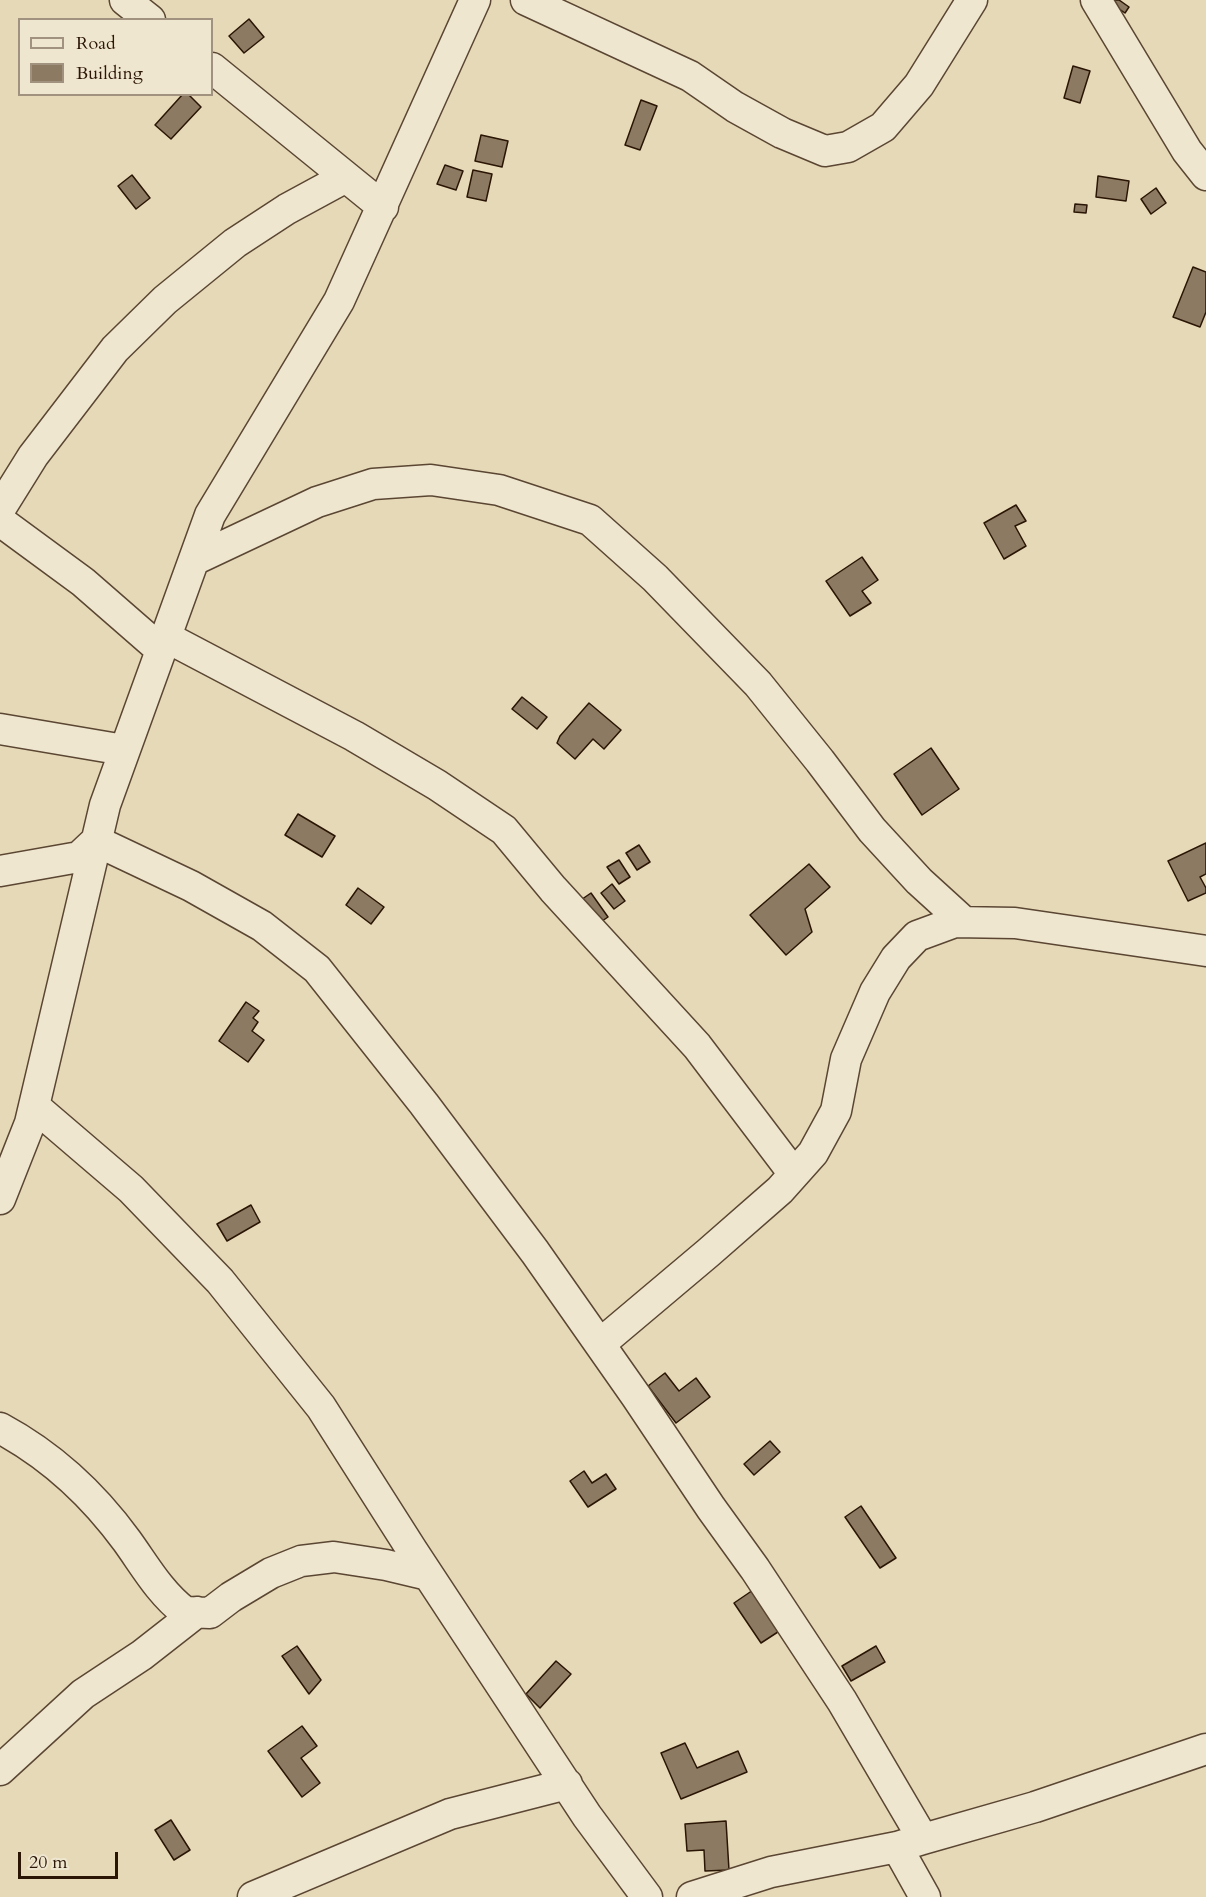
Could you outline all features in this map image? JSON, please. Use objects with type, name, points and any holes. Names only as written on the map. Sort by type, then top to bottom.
[{"type":"street","points":[[125,0],[148,18]]},
{"type":"street","points":[[0,1199],[30,1123],[105,805],[210,515],[339,301],[475,0]]},
{"type":"street","points":[[526,0],[690,76],[753,118],[825,151],[848,147],[882,127],[919,85],[972,0]]},
{"type":"street","points":[[1096,0],[1187,151],[1206,175]]},
{"type":"street","points":[[213,69],[383,207]]},
{"type":"street","points":[[0,508],[33,456],[115,349],[165,300],[235,243],[287,209],[346,177]]},
{"type":"street","points":[[194,560],[317,502],[373,484],[431,480],[499,490],[590,520],[655,578],[758,684],[820,761],[872,831],[919,881],[964,922]]},
{"type":"street","points":[[0,521],[164,643],[354,736],[437,785],[504,830],[553,889],[698,1046],[794,1174]]},
{"type":"street","points":[[0,729],[124,750]]},
{"type":"street","points":[[0,871],[79,857],[96,842]]},
{"type":"street","points":[[96,842],[191,886],[251,921],[317,969],[438,1122],[600,1344],[755,1569],[842,1701],[910,1843],[926,1897]]},
{"type":"street","points":[[600,1344],[780,1190],[813,1153],[836,1111],[846,1059],[875,992],[896,957],[917,936],[955,922],[1015,923],[1206,951]]},
{"type":"street","points":[[34,1106],[131,1189],[220,1281],[321,1407],[428,1575],[587,1816],[648,1897]]},
{"type":"street","points":[[0,1428],[26,1442],[72,1476],[125,1538],[164,1593],[185,1612],[210,1612],[231,1596],[270,1573],[301,1561],[334,1557],[386,1565],[428,1575]]},
{"type":"street","points":[[0,1770],[83,1694],[142,1655],[197,1612]]},
{"type":"street","points":[[692,1897],[771,1872],[910,1843],[1046,1803],[1206,1749]]},
{"type":"street","points":[[253,1897],[450,1814],[567,1784]]},
{"type":"building","points":[[1119,0],[1129,7],[1125,13],[1109,2]]},
{"type":"building","points":[[249,19],[264,37],[244,53],[229,36]]},
{"type":"building","points":[[1073,66],[1090,71],[1080,103],[1064,98]]},
{"type":"building","points":[[181,96],[190,96],[201,107],[171,139],[155,125]]},
{"type":"building","points":[[641,100],[657,106],[640,150],[625,145]]},
{"type":"building","points":[[481,135],[508,141],[502,167],[475,161]]},
{"type":"building","points":[[445,165],[463,171],[456,190],[437,184]]},
{"type":"building","points":[[473,170],[492,174],[486,201],[467,197]]},
{"type":"building","points":[[132,175],[150,198],[136,209],[118,186]]},
{"type":"building","points":[[1098,176],[1129,181],[1126,201],[1096,197]]},
{"type":"building","points":[[1156,188],[1166,203],[1151,214],[1141,199]]},
{"type":"building","points":[[1075,204],[1087,205],[1086,213],[1074,212]]},
{"type":"building","points":[[1193,267],[1206,272],[1206,312],[1200,327],[1173,317]]},
{"type":"building","points":[[1016,505],[1026,521],[1015,526],[1026,546],[1004,559],[984,523]]},
{"type":"building","points":[[862,557],[878,580],[862,591],[871,603],[850,616],[826,581]]},
{"type":"building","points":[[522,697],[547,717],[537,729],[512,709]]},
{"type":"building","points":[[589,703],[621,730],[604,749],[593,739],[575,759],[557,743],[560,736]]},
{"type":"building","points":[[931,748],[959,789],[922,815],[894,774]]},
{"type":"building","points":[[298,814],[335,836],[322,857],[285,835]]},
{"type":"building","points":[[1206,843],[1206,874],[1200,877],[1206,893],[1188,901],[1168,861]]},
{"type":"building","points":[[639,845],[650,862],[637,870],[626,853]]},
{"type":"building","points":[[619,860],[630,877],[619,884],[607,867]]},
{"type":"building","points":[[809,864],[830,887],[805,909],[812,932],[786,955],[750,915]]},
{"type":"building","points":[[612,884],[625,901],[614,909],[601,893]]},
{"type":"building","points":[[358,888],[384,907],[371,924],[346,905]]},
{"type":"building","points":[[591,893],[608,917],[592,928],[575,904]]},
{"type":"building","points":[[246,1002],[259,1011],[253,1018],[258,1022],[252,1031],[264,1040],[248,1062],[219,1041]]},
{"type":"building","points":[[251,1205],[260,1222],[227,1241],[217,1224]]},
{"type":"building","points":[[665,1373],[679,1391],[696,1378],[710,1397],[676,1423],[648,1386]]},
{"type":"building","points":[[770,1441],[780,1452],[754,1475],[744,1464]]},
{"type":"building","points":[[584,1471],[592,1483],[606,1474],[616,1489],[588,1507],[570,1481]]},
{"type":"building","points":[[861,1506],[896,1558],[880,1568],[845,1517]]},
{"type":"building","points":[[756,1588],[784,1628],[761,1643],[734,1603]]},
{"type":"building","points":[[297,1646],[321,1680],[309,1694],[282,1656]]},
{"type":"building","points":[[876,1646],[885,1662],[851,1681],[842,1666]]},
{"type":"building","points":[[556,1661],[571,1674],[540,1708],[526,1694]]},
{"type":"building","points":[[302,1726],[317,1746],[301,1758],[320,1783],[302,1797],[268,1751]]},
{"type":"building","points":[[685,1743],[697,1768],[738,1751],[747,1772],[681,1799],[661,1753]]},
{"type":"building","points":[[171,1820],[190,1850],[174,1860],[155,1830]]},
{"type":"building","points":[[726,1821],[729,1870],[705,1871],[704,1850],[687,1851],[685,1824]]}]
